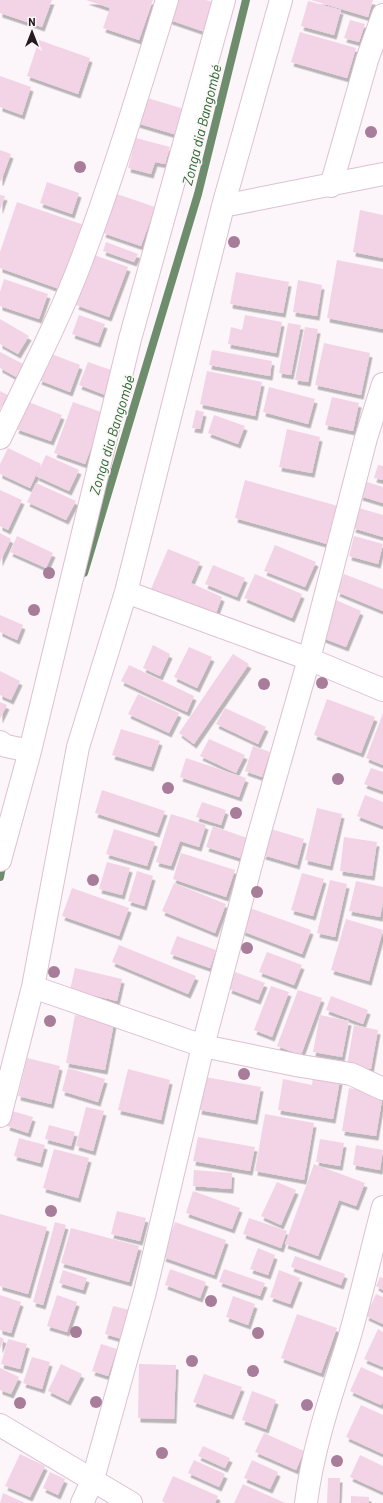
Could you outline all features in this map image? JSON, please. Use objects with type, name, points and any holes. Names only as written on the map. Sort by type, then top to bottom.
[{"type":"street","points":[[0,438],[53,328],[82,260],[127,128],[167,0]]},
{"type":"street","points":[[0,860],[30,751],[130,339],[224,0]]},
{"type":"street","points":[[0,1116],[33,987],[78,747],[126,592],[223,206],[281,0]]},
{"type":"street","points":[[331,186],[367,60],[383,15]]},
{"type":"street","points":[[223,206],[331,186],[383,174]]},
{"type":"street","points":[[82,1503],[93,1479],[145,1292],[203,1046],[258,838],[309,659],[366,438],[383,384]]},
{"type":"street","points":[[126,592],[309,659],[383,690]]},
{"type":"street","points":[[2,748],[30,751]]},
{"type":"street","points":[[33,987],[203,1046],[301,1066],[351,1074],[383,1089]]},
{"type":"street","points":[[306,1503],[310,1468],[324,1416],[348,1340],[383,1207]]},
{"type":"street","points":[[0,1425],[34,1447],[93,1479],[131,1503]]},
{"type":"building","points":[[0,0],[52,0],[42,27],[0,13]]},
{"type":"building","points":[[86,0],[153,0],[139,40],[103,28],[110,8]]},
{"type":"building","points":[[173,0],[206,0],[215,3],[205,32],[167,19]]},
{"type":"building","points":[[311,0],[373,0],[368,17]]},
{"type":"building","points":[[308,1],[341,10],[334,35],[301,26]]},
{"type":"building","points":[[350,20],[365,24],[359,42],[344,38]]},
{"type":"building","points":[[300,32],[356,48],[347,78],[291,62]]},
{"type":"building","points":[[39,40],[90,58],[78,94],[27,76]]},
{"type":"building","points":[[0,76],[31,87],[22,115],[0,107]]},
{"type":"building","points":[[141,96],[184,109],[177,135],[133,122]]},
{"type":"building","points":[[136,138],[170,147],[165,164],[155,162],[151,174],[128,168]]},
{"type":"building","points":[[0,150],[11,154],[1,181],[0,181]]},
{"type":"building","points":[[47,182],[79,193],[72,214],[40,203]]},
{"type":"building","points":[[117,194],[155,207],[141,246],[103,233]]},
{"type":"building","points":[[0,195],[5,196],[0,210]]},
{"type":"building","points":[[17,202],[87,226],[65,291],[0,268],[0,252]]},
{"type":"building","points":[[360,210],[383,215],[383,258],[353,252]]},
{"type":"building","points":[[106,242],[138,254],[134,262],[103,251]]},
{"type":"building","points":[[94,255],[128,267],[109,317],[76,305]]},
{"type":"building","points":[[337,260],[383,269],[383,329],[327,318]]},
{"type":"building","points":[[236,272],[289,282],[283,313],[230,304]]},
{"type":"building","points":[[4,279],[48,294],[39,319],[0,306],[0,292]]},
{"type":"building","points":[[298,280],[322,285],[317,316],[293,312]]},
{"type":"building","points":[[79,315],[105,324],[98,343],[72,334]]},
{"type":"building","points":[[245,315],[282,322],[276,353],[228,344],[231,327],[242,330]]},
{"type":"building","points":[[0,319],[29,336],[18,354],[0,344]]},
{"type":"building","points":[[288,323],[301,325],[291,375],[279,373]]},
{"type":"building","points":[[305,327],[318,329],[308,382],[295,380]]},
{"type":"building","points":[[324,343],[370,353],[361,395],[315,385]]},
{"type":"building","points":[[212,350],[272,361],[270,376],[209,365]]},
{"type":"building","points":[[0,352],[25,365],[18,378],[0,368]]},
{"type":"building","points":[[49,353],[80,365],[70,392],[39,380]]},
{"type":"building","points":[[88,362],[117,372],[108,396],[79,385]]},
{"type":"building","points":[[207,371],[262,382],[255,416],[200,404]]},
{"type":"building","points":[[269,387],[315,399],[308,424],[263,412]]},
{"type":"building","points":[[0,391],[8,395],[0,409]]},
{"type":"building","points":[[332,397],[359,403],[353,431],[325,425]]},
{"type":"building","points":[[26,401],[62,415],[51,441],[16,429]]},
{"type":"building","points":[[73,402],[104,413],[85,464],[54,453]]},
{"type":"building","points":[[196,410],[204,412],[200,429],[192,428]]},
{"type":"building","points":[[214,415],[245,426],[238,444],[208,433]]},
{"type":"building","points":[[287,429],[320,437],[312,473],[279,467]]},
{"type":"building","points":[[8,448],[41,464],[30,488],[0,474],[0,464]]},
{"type":"building","points":[[46,455],[79,470],[69,491],[36,476]]},
{"type":"building","points":[[378,465],[383,466],[383,480],[374,478]]},
{"type":"building","points":[[245,480],[338,506],[327,544],[235,518]]},
{"type":"building","points":[[364,481],[383,487],[383,503],[360,496]]},
{"type":"building","points":[[36,483],[76,501],[66,520],[27,502]]},
{"type":"building","points":[[0,490],[22,500],[8,530],[0,526]]},
{"type":"building","points":[[359,508],[383,515],[383,537],[353,528]]},
{"type":"building","points":[[0,533],[11,539],[0,562]]},
{"type":"building","points":[[17,536],[53,553],[46,568],[10,552]]},
{"type":"building","points":[[354,536],[383,544],[378,564],[349,556]]},
{"type":"building","points":[[275,545],[316,562],[305,587],[264,571]]},
{"type":"building","points":[[168,549],[200,562],[191,583],[222,597],[215,616],[151,589]]},
{"type":"building","points":[[213,565],[245,578],[237,597],[205,584]]},
{"type":"building","points":[[255,574],[302,594],[292,618],[244,598]]},
{"type":"building","points":[[344,574],[383,589],[383,611],[337,592]]},
{"type":"building","points":[[336,600],[361,611],[346,647],[320,637]]},
{"type":"building","points":[[0,615],[23,625],[17,640],[0,632]]},
{"type":"building","points":[[153,645],[170,654],[160,676],[143,668]]},
{"type":"building","points":[[189,647],[212,657],[197,688],[174,677]]},
{"type":"building","points":[[233,654],[249,664],[194,744],[179,733]]},
{"type":"building","points":[[129,665],[194,696],[187,712],[121,681]]},
{"type":"building","points":[[0,671],[20,681],[11,700],[0,695]]},
{"type":"building","points":[[138,694],[179,713],[169,733],[128,714]]},
{"type":"building","points":[[327,699],[375,717],[361,753],[314,735]]},
{"type":"building","points":[[0,702],[7,705],[0,719]]},
{"type":"building","points":[[225,708],[266,727],[258,744],[216,724]]},
{"type":"building","points":[[383,713],[383,765],[366,758]]},
{"type":"building","points":[[121,729],[160,741],[151,767],[112,755]]},
{"type":"building","points":[[209,739],[245,755],[236,773],[200,756]]},
{"type":"building","points":[[253,746],[270,752],[262,777],[245,771]]},
{"type":"building","points":[[186,758],[246,778],[239,797],[180,777]]},
{"type":"building","points":[[371,768],[383,772],[383,791],[364,784]]},
{"type":"building","points":[[102,790],[165,811],[157,833],[95,813]]},
{"type":"building","points":[[365,795],[383,802],[383,826],[357,816]]},
{"type":"building","points":[[202,802],[226,810],[221,825],[196,817]]},
{"type":"building","points":[[317,808],[342,814],[330,866],[305,860]]},
{"type":"building","points":[[171,814],[206,825],[199,847],[180,841],[171,866],[156,862]]},
{"type":"building","points":[[213,826],[247,838],[240,858],[206,847]]},
{"type":"building","points":[[114,829],[155,842],[147,866],[106,854]]},
{"type":"building","points":[[271,829],[304,839],[297,865],[263,855]]},
{"type":"building","points":[[344,837],[377,842],[372,876],[340,871]]},
{"type":"building","points":[[181,853],[235,870],[226,897],[173,879]]},
{"type":"building","points":[[107,862],[130,868],[122,895],[99,889]]},
{"type":"building","points":[[137,871],[153,876],[144,906],[128,901]]},
{"type":"building","points":[[302,873],[324,879],[313,916],[291,910]]},
{"type":"building","points":[[330,880],[347,884],[335,937],[317,933]]},
{"type":"building","points":[[356,881],[383,887],[383,903],[380,917],[349,911]]},
{"type":"building","points":[[174,883],[226,904],[215,933],[162,911]]},
{"type":"building","points":[[72,888],[129,908],[119,936],[62,916]]},
{"type":"building","points":[[250,908],[311,930],[302,954],[242,931]]},
{"type":"building","points":[[346,919],[383,930],[369,981],[331,970]]},
{"type":"building","points":[[177,936],[216,950],[210,968],[170,954]]},
{"type":"building","points":[[119,945],[196,976],[188,994],[112,962]]},
{"type":"building","points":[[267,952],[302,965],[294,985],[259,972]]},
{"type":"building","points":[[75,968],[122,979],[117,1001],[70,990]]},
{"type":"building","points":[[235,972],[265,983],[258,1000],[229,989]]},
{"type":"building","points":[[271,986],[289,992],[272,1037],[254,1030]]},
{"type":"building","points":[[298,990],[322,998],[301,1055],[277,1046]]},
{"type":"building","points":[[331,996],[368,1010],[363,1024],[326,1010]]},
{"type":"building","points":[[75,1015],[114,1023],[105,1070],[66,1063]]},
{"type":"building","points":[[320,1015],[349,1021],[342,1057],[313,1052]]},
{"type":"building","points":[[354,1025],[378,1030],[371,1069],[347,1065]]},
{"type":"building","points":[[27,1058],[60,1066],[51,1104],[18,1096]]},
{"type":"building","points":[[68,1068],[105,1079],[98,1102],[62,1091]]},
{"type":"building","points":[[128,1069],[170,1080],[161,1120],[118,1110]]},
{"type":"building","points":[[313,1076],[340,1080],[333,1119],[278,1110],[283,1079],[312,1085]]},
{"type":"building","points":[[205,1077],[261,1087],[255,1120],[199,1110]]},
{"type":"building","points":[[349,1088],[383,1094],[376,1136],[342,1131]]},
{"type":"building","points":[[86,1107],[104,1111],[93,1151],[76,1146]]},
{"type":"building","points":[[12,1111],[33,1117],[28,1133],[7,1126]]},
{"type":"building","points":[[265,1114],[314,1123],[304,1180],[255,1171]]},
{"type":"building","points":[[49,1125],[75,1132],[71,1146],[45,1139]]},
{"type":"building","points":[[198,1137],[255,1147],[250,1171],[193,1161]]},
{"type":"building","points":[[19,1138],[45,1145],[40,1163],[14,1156]]},
{"type":"building","points":[[320,1139],[344,1143],[340,1166],[316,1162]]},
{"type":"building","points":[[356,1145],[383,1150],[380,1170],[353,1165]]},
{"type":"building","points":[[54,1149],[89,1158],[78,1198],[43,1188]]},
{"type":"building","points":[[314,1164],[365,1183],[356,1206],[339,1200],[318,1256],[285,1244]]},
{"type":"building","points":[[194,1170],[232,1173],[231,1189],[193,1186]]},
{"type":"building","points":[[277,1182],[296,1190],[281,1225],[261,1216]]},
{"type":"building","points":[[193,1191],[240,1208],[232,1229],[186,1213]]},
{"type":"building","points":[[117,1211],[146,1218],[140,1241],[111,1234]]},
{"type":"building","points":[[0,1214],[47,1227],[28,1294],[0,1286]]},
{"type":"building","points":[[249,1218],[287,1231],[281,1248],[243,1234]]},
{"type":"building","points":[[55,1222],[66,1225],[43,1305],[33,1302]]},
{"type":"building","points":[[175,1222],[226,1240],[214,1275],[163,1257]]},
{"type":"building","points":[[71,1228],[139,1246],[129,1282],[61,1263]]},
{"type":"building","points":[[258,1248],[275,1255],[268,1275],[250,1269]]},
{"type":"building","points":[[295,1256],[345,1274],[341,1285],[291,1267]]},
{"type":"building","points":[[170,1269],[206,1282],[200,1298],[165,1285]]},
{"type":"building","points":[[224,1269],[265,1283],[260,1296],[219,1282]]},
{"type":"building","points":[[63,1270],[87,1278],[83,1290],[59,1283]]},
{"type":"building","points":[[279,1270],[300,1278],[290,1304],[270,1297]]},
{"type":"building","points":[[380,1277],[383,1278],[383,1290],[376,1286]]},
{"type":"building","points":[[376,1294],[383,1297],[383,1324],[366,1316]]},
{"type":"building","points":[[0,1295],[21,1302],[11,1333],[0,1330]]},
{"type":"building","points":[[57,1295],[77,1302],[67,1332],[47,1326]]},
{"type":"building","points":[[233,1296],[255,1304],[248,1325],[226,1317]]},
{"type":"building","points":[[113,1306],[130,1310],[122,1339],[105,1334]]},
{"type":"building","points":[[297,1314],[337,1328],[321,1373],[281,1358]]},
{"type":"building","points":[[378,1329],[383,1332],[383,1367],[364,1359]]},
{"type":"building","points":[[0,1337],[4,1339],[0,1349]]},
{"type":"building","points":[[8,1339],[27,1344],[20,1369],[1,1364]]},
{"type":"building","points":[[101,1344],[117,1349],[108,1376],[92,1371]]},
{"type":"building","points":[[32,1357],[50,1362],[42,1389],[23,1383]]},
{"type":"building","points":[[61,1364],[82,1374],[68,1401],[48,1391]]},
{"type":"building","points":[[139,1364],[176,1365],[174,1419],[138,1418]]},
{"type":"building","points":[[361,1367],[383,1377],[383,1402],[381,1405],[350,1391]]},
{"type":"building","points":[[0,1368],[19,1377],[11,1394],[0,1390]]},
{"type":"building","points":[[204,1374],[242,1387],[231,1415],[193,1402]]},
{"type":"building","points":[[252,1391],[276,1400],[266,1429],[242,1420]]},
{"type":"building","points":[[361,1405],[383,1415],[383,1454],[346,1437]]},
{"type":"building","points":[[264,1433],[304,1451],[296,1470],[255,1452]]},
{"type":"building","points":[[203,1446],[230,1458],[225,1468],[198,1456]]},
{"type":"building","points":[[20,1454],[45,1466],[30,1497],[5,1486]]},
{"type":"building","points":[[360,1455],[383,1466],[383,1492],[350,1477]]},
{"type":"building","points":[[194,1460],[225,1474],[219,1487],[188,1473]]},
{"type":"building","points":[[252,1460],[278,1472],[270,1489],[244,1478]]},
{"type":"building","points":[[50,1472],[65,1479],[58,1495],[43,1488]]},
{"type":"building","points":[[173,1476],[218,1496],[215,1503],[165,1503],[162,1501]]},
{"type":"building","points":[[328,1478],[340,1478],[339,1503],[327,1503]]},
{"type":"building","points":[[243,1484],[285,1503],[234,1503]]},
{"type":"building","points":[[3,1493],[25,1503],[0,1503]]},
{"type":"building","points":[[351,1496],[369,1497],[369,1503],[351,1503]]},
{"type":"waterway","name":"Zonga dia Bangombé","points":[[84,573],[198,194],[246,0]]},
{"type":"waterway","name":"Zonga dia Bangombé","points":[[0,877],[3,861]]}]
